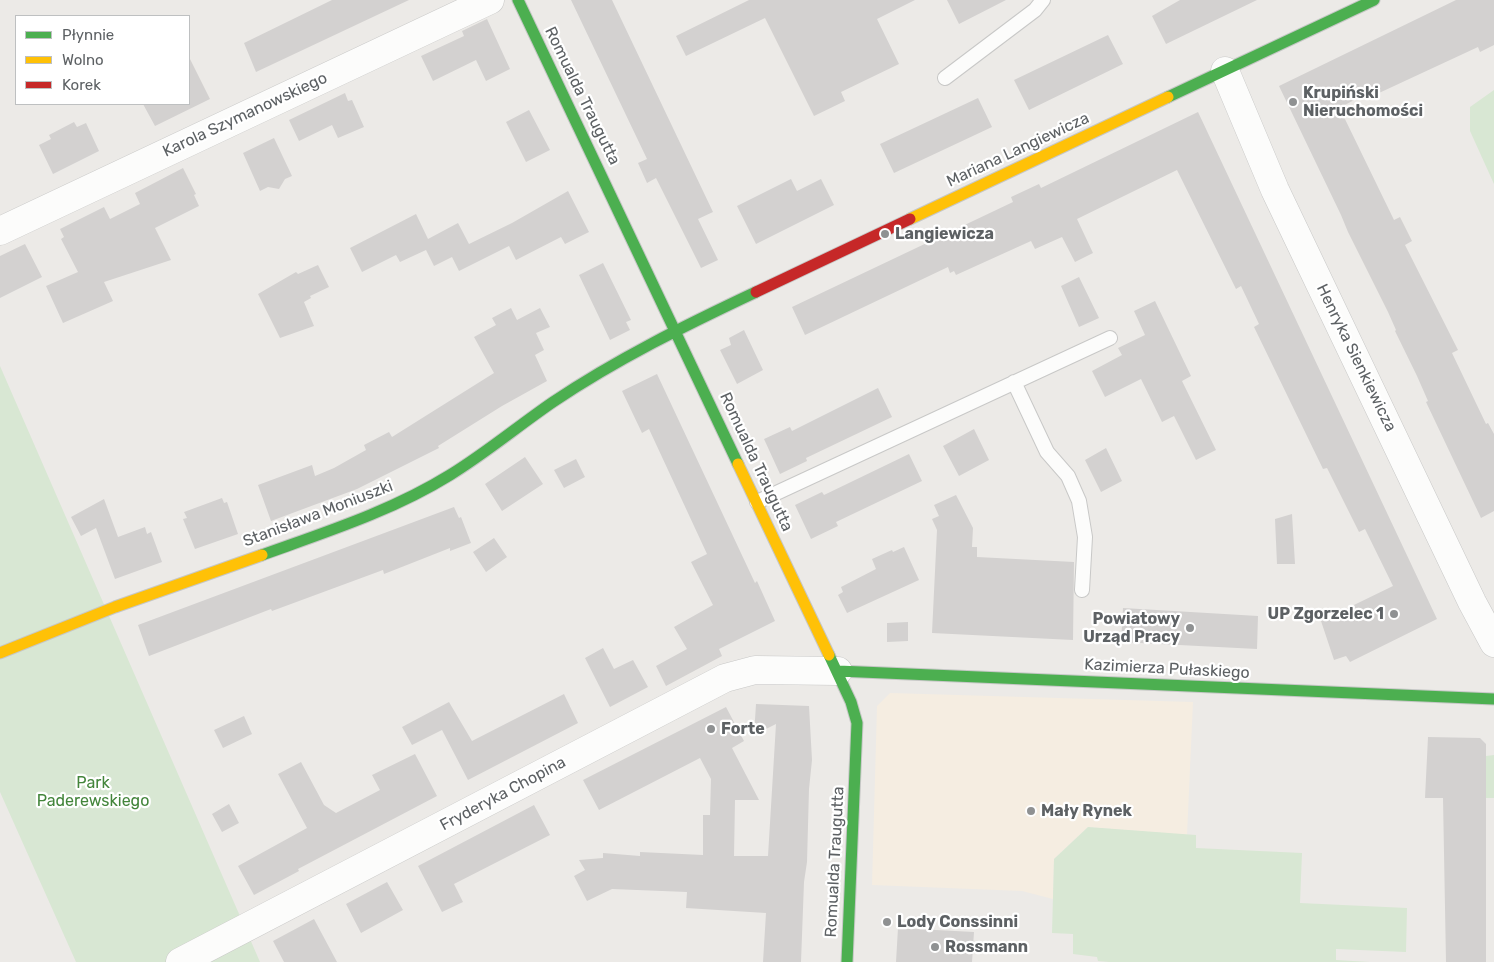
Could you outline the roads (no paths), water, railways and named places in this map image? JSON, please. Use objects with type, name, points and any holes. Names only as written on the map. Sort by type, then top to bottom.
[{"type":"street","name":"Karola Szymanowskiego","points":[[0,231],[490,0]]},
{"type":"street","name":"Romualda Traugutta","points":[[518,0],[838,671],[851,702],[857,723],[847,962]]},
{"type":"street","name":"Mariana Langiewicza","points":[[676,330],[1374,0]]},
{"type":"street","name":"Henryka Sienkiewicza","points":[[1225,71],[1275,190],[1472,602],[1494,642]]},
{"type":"street","name":"Stanisława Moniuszki","points":[[0,652],[115,607],[374,514],[450,475],[553,402],[622,359],[676,330]]},
{"type":"street","name":"Fryderyka Chopina","points":[[180,962],[725,678],[755,670],[838,671]]},
{"type":"street","name":"Kazimierza Pułaskiego","points":[[838,671],[1494,699]]},
{"type":"lane","points":[[945,78],[1035,10],[1043,0]]},
{"type":"lane","points":[[757,502],[1110,338]]},
{"type":"lane","points":[[1014,382],[1047,452],[1068,476],[1079,501],[1085,537],[1082,590]]},
{"type":"place","name":"Krupiński Nieruchomości","points":[[1293,102]]},
{"type":"place","name":"Langiewicza","points":[[885,234]]},
{"type":"place","name":"UP Zgorzelec 1","points":[[1394,614]]},
{"type":"place","name":"Powiatowy Urząd Pracy","points":[[1190,628]]},
{"type":"place","name":"Forte","points":[[711,729]]},
{"type":"place","name":"Mały Rynek","points":[[1031,811]]},
{"type":"place","name":"Lody Conssinni","points":[[887,922]]},
{"type":"place","name":"Rossmann","points":[[935,947]]},
{"type":"park label","name":"Park Paderewskiego","points":[[93,792]]}]
